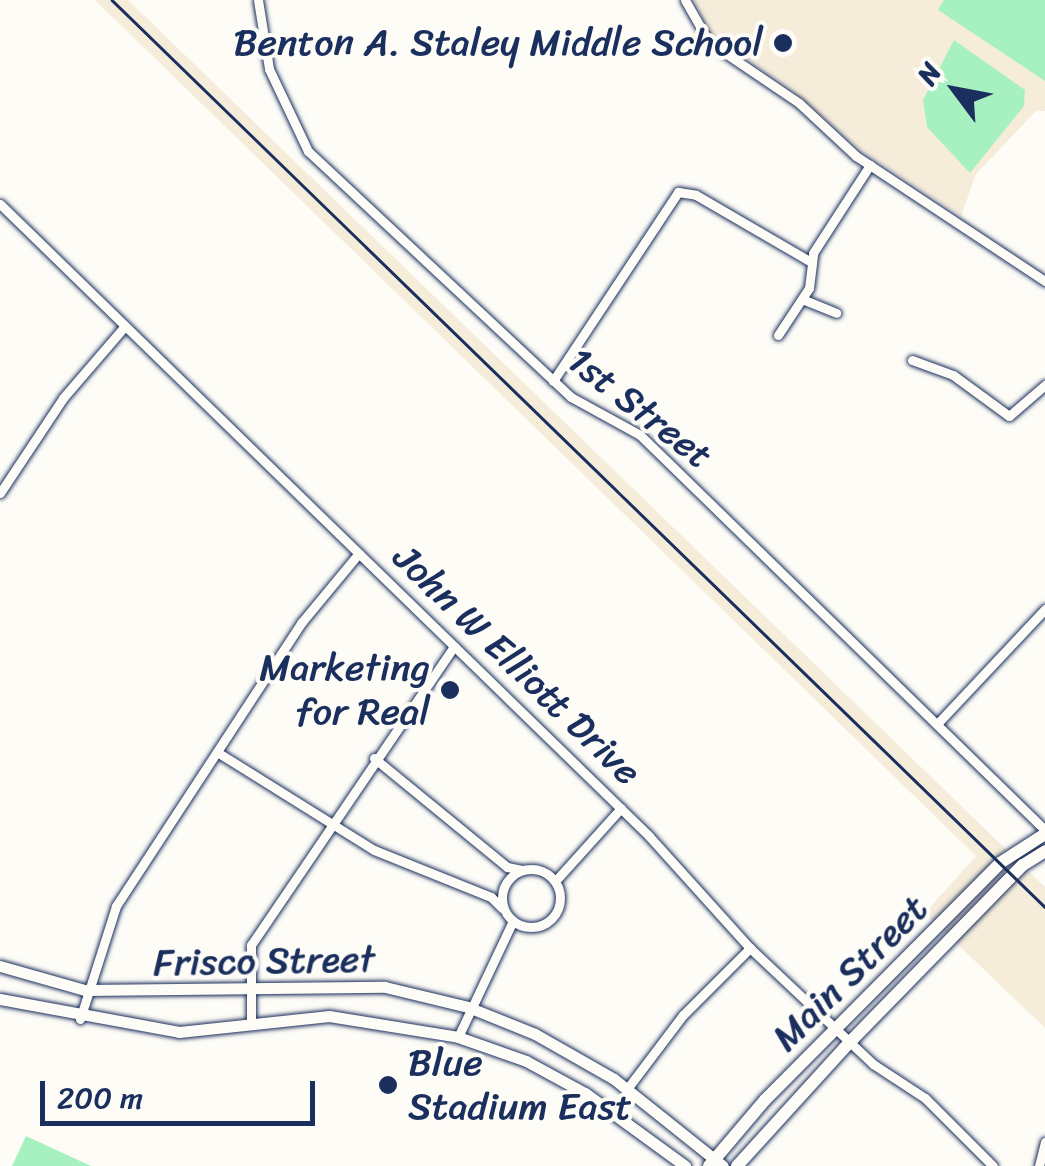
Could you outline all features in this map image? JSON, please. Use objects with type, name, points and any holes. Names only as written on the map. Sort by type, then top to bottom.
[{"type":"main road","name":"Main Street","points":[[715,1164],[836,1030],[1000,863],[1045,832]]},
{"type":"main road","name":"Main Street","points":[[737,1166],[848,1042],[1023,865],[1045,850]]},
{"type":"street","name":"1st Street","points":[[258,0],[269,70],[308,151],[554,381],[640,435],[1045,832]]},
{"type":"street","points":[[685,0],[709,42],[799,103],[870,165],[1045,282]]},
{"type":"street","points":[[778,335],[802,299],[810,262],[870,165]]},
{"type":"street","points":[[554,381],[678,192],[696,195],[810,262]]},
{"type":"street","name":"John W Elliott Drive","points":[[0,204],[620,808],[750,948],[848,1042],[926,1098],[993,1166]]},
{"type":"street","points":[[802,299],[836,313]]},
{"type":"street","points":[[0,492],[63,398],[125,326]]},
{"type":"street","points":[[912,360],[953,375],[1009,416],[1045,385]]},
{"type":"street","points":[[1036,393],[1045,401]]},
{"type":"street","points":[[80,1019],[85,990],[116,906],[302,622],[358,553]]},
{"type":"street","points":[[937,724],[1045,610]]},
{"type":"street","points":[[252,1025],[248,990],[251,945],[374,758],[454,646]]},
{"type":"street","points":[[217,752],[374,850],[490,897],[516,928]]},
{"type":"street","points":[[374,758],[507,867],[547,869],[566,862]]},
{"type":"street","points":[[458,1037],[468,1006],[502,947],[516,928],[554,912],[558,878],[566,862],[620,808]]},
{"type":"street","points":[[507,867],[508,889]]},
{"type":"street","points":[[547,869],[558,878]]},
{"type":"street","points":[[502,908],[508,889],[522,870]]},
{"type":"street","points":[[490,897],[508,889]]},
{"type":"street","points":[[627,1089],[683,1015],[750,948]]},
{"type":"street","name":"Frisco Street","points":[[0,966],[85,990],[385,988],[468,1006],[535,1034],[627,1089],[715,1164]]},
{"type":"street","name":"Frisco Street","points":[[0,999],[80,1019],[180,1032],[329,1016],[458,1037],[526,1061],[585,1093],[685,1166]]},
{"type":"street","points":[[1040,1166],[1045,1142]]},
{"type":"shaded area","points":[[95,0],[128,0],[1045,887],[1045,1028],[925,913],[976,856]]},
{"type":"shaded area","points":[[694,0],[1045,0],[1045,111],[1036,111],[976,174],[961,216],[862,151],[792,90],[710,34]]},
{"type":"green space","points":[[944,0],[1045,0],[1045,81],[938,10]]},
{"type":"green space","points":[[954,40],[1025,90],[1024,106],[970,173],[927,127],[923,100]]},
{"type":"green space","points":[[26,1136],[91,1166],[12,1166]]},
{"type":"railway","points":[[112,0],[1045,907]]},
{"type":"place","name":"Benton A. Staley Middle School","points":[[783,43]]},
{"type":"place","name":"Marketing for Real","points":[[450,690]]},
{"type":"place","name":"Blue Stadium East","points":[[388,1085]]}]
